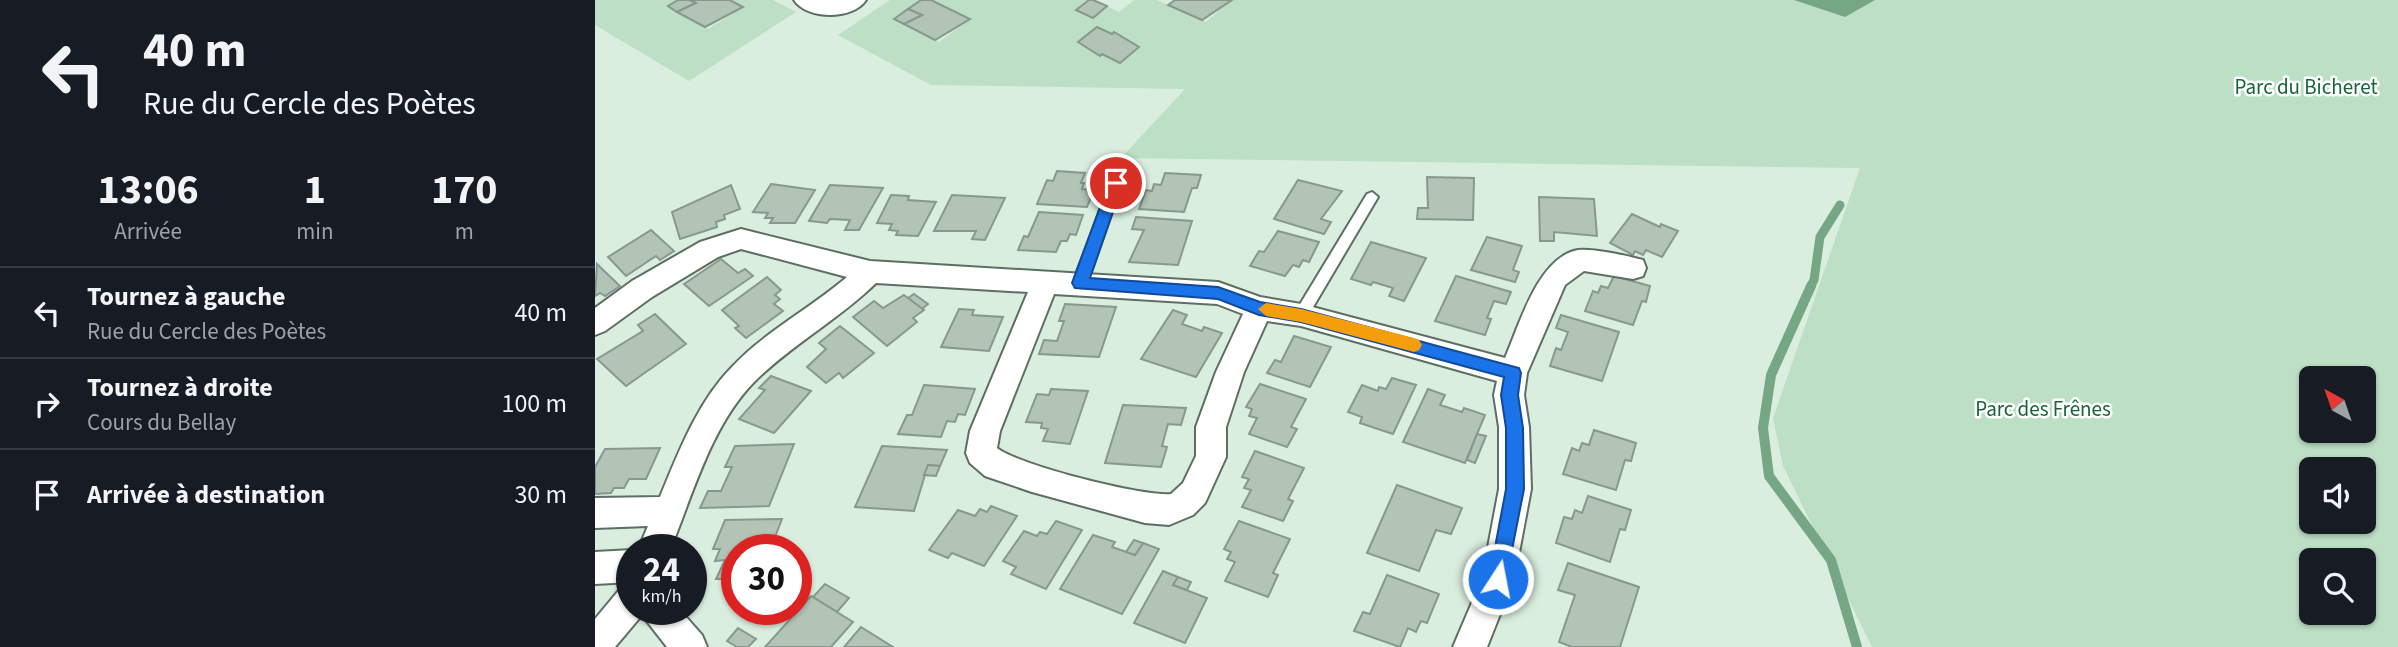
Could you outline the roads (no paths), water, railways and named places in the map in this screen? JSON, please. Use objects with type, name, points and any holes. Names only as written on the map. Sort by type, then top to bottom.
[{"type":"street","points":[[806,0],[822,8],[846,6],[855,0]]},
{"type":"street","points":[[595,323],[642,289],[709,249],[741,239],[870,272],[1218,293],[1259,308],[1301,316],[1513,373]]},
{"type":"street","points":[[1470,647],[1498,579],[1515,489],[1514,428],[1509,395],[1513,373],[1554,278],[1580,260],[1633,268]]},
{"type":"street","points":[[661,534],[723,398],[744,373],[852,290],[870,272]]},
{"type":"street","points":[[1046,281],[985,432],[981,453],[996,466],[1145,508],[1169,510],[1182,505],[1194,493],[1211,457],[1211,428],[1223,390],[1259,308]]},
{"type":"street","points":[[595,513],[671,511]]},
{"type":"street","points":[[595,568],[616,567]]},
{"type":"street","points":[[595,643],[616,622]]},
{"type":"street","points":[[670,625],[690,647]]},
{"type":"lane","points":[[1080,283],[1116,183]]},
{"type":"lane","points":[[1301,316],[1372,197]]},
{"type":"waterway","points":[[1811,286],[1820,237],[1840,205]]},
{"type":"waterway","points":[[1811,286],[1771,375],[1763,428],[1769,476],[1831,560],[1857,647]]},
{"type":"park label","name":"Parc du Bicheret","points":[[2306,87]]},
{"type":"park label","name":"Parc des Frênes","points":[[2043,409]]}]
